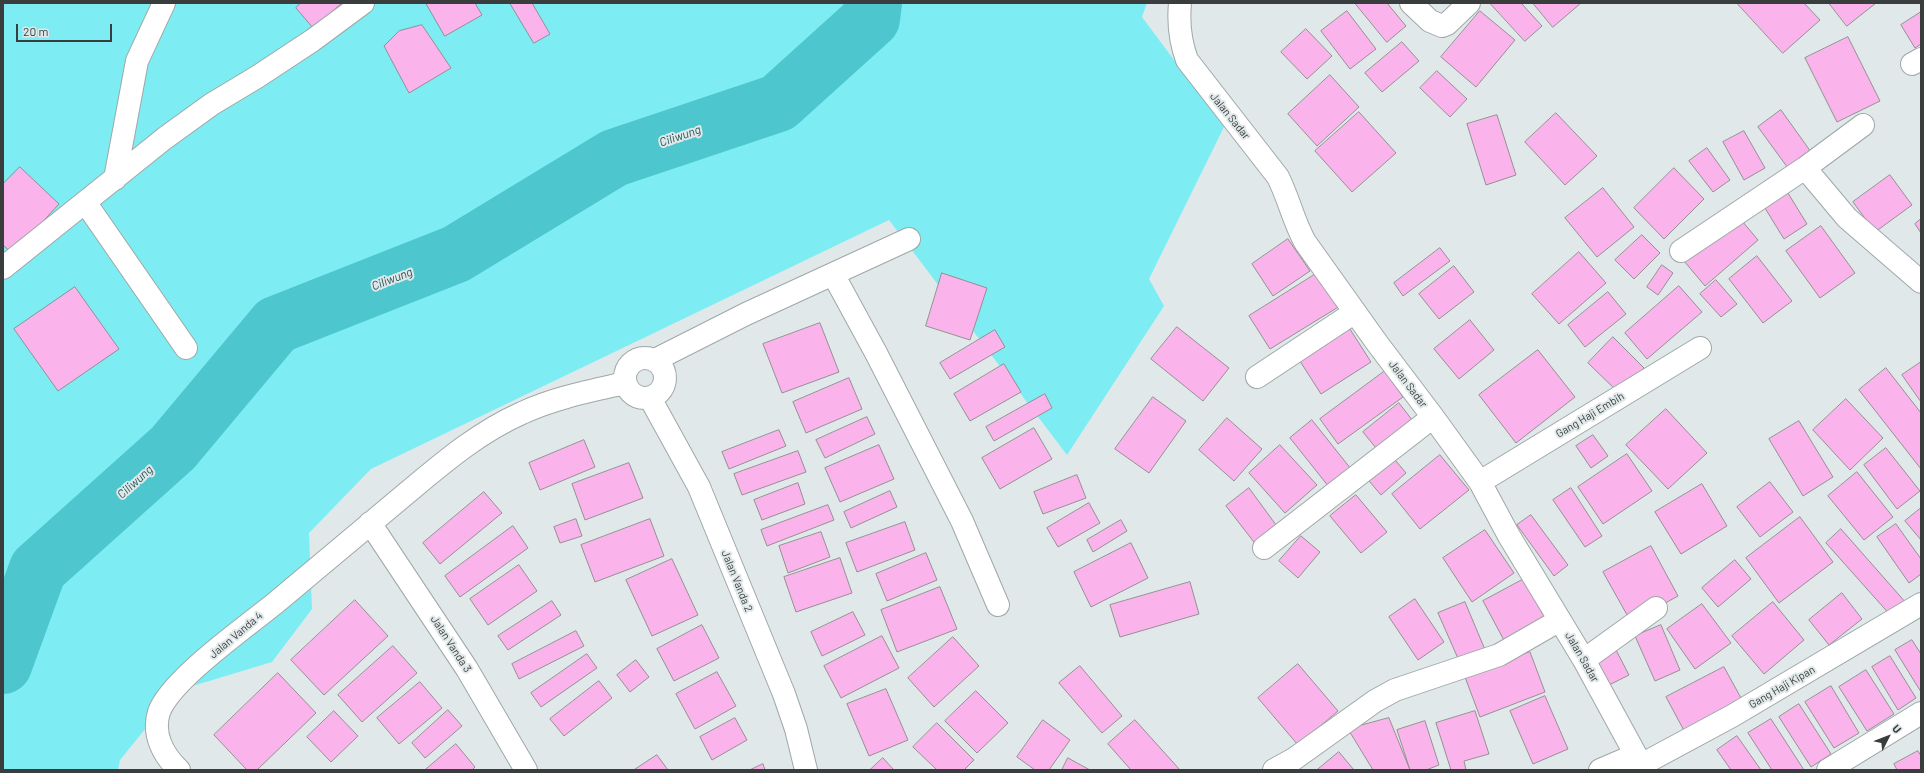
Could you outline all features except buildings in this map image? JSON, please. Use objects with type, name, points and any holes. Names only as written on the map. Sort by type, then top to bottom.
[{"type":"street","points":[[114,179],[137,61],[164,3]]},
{"type":"street","points":[[3,268],[114,179],[212,104],[257,77],[313,40],[363,3]]},
{"type":"street","name":"Jalan Sadar","points":[[1180,3],[1178,22],[1180,43],[1187,60],[1278,177],[1285,191],[1295,224],[1305,242],[1480,482],[1509,536],[1584,660],[1640,763]]},
{"type":"street","points":[[1411,3],[1430,21],[1442,26],[1447,24],[1469,3]]},
{"type":"street","points":[[1681,251],[1805,168],[1863,125]]},
{"type":"street","points":[[1805,168],[1847,218],[1921,282]]},
{"type":"street","points":[[85,202],[186,348]]},
{"type":"street","points":[[655,360],[665,372],[663,388],[650,398],[634,396],[625,383],[627,367],[639,357],[655,360],[746,314],[909,239]]},
{"type":"street","points":[[833,274],[876,353],[962,521],[998,605]]},
{"type":"street","points":[[1257,377],[1355,312]]},
{"type":"street","name":"Gang Haji Embih","points":[[1480,482],[1700,348]]},
{"type":"street","name":"Jalan Vanda 4","points":[[179,770],[172,763],[159,742],[156,726],[159,713],[166,699],[222,645],[278,601],[463,447],[522,412],[567,397],[625,383]]},
{"type":"street","name":"Jalan Vanda 2","points":[[650,398],[699,487],[784,694],[796,729],[806,770]]},
{"type":"street","points":[[1264,548],[1433,417]]},
{"type":"street","name":"Jalan Vanda 3","points":[[370,523],[467,669],[526,770]]},
{"type":"street","name":"Gang Haji Kipan","points":[[1600,770],[1640,763],[1738,712],[1921,604]]},
{"type":"street","points":[[1584,660],[1656,608]]},
{"type":"street","points":[[1274,770],[1294,759],[1375,701],[1395,690],[1500,655],[1560,620]]},
{"type":"street","points":[[1828,770],[1921,713]]},
{"type":"shaded area","points":[[3,3],[1147,3],[1142,17],[1224,127],[1149,279],[1164,306],[1067,455],[889,220],[371,469],[309,533],[312,609],[272,662],[176,691],[120,760],[118,770],[3,770]]},
{"type":"waterway","name":"Ciliwung","points":[[3,665],[38,569],[173,448],[276,325],[456,254],[614,158],[778,103],[871,19],[873,3]]}]
